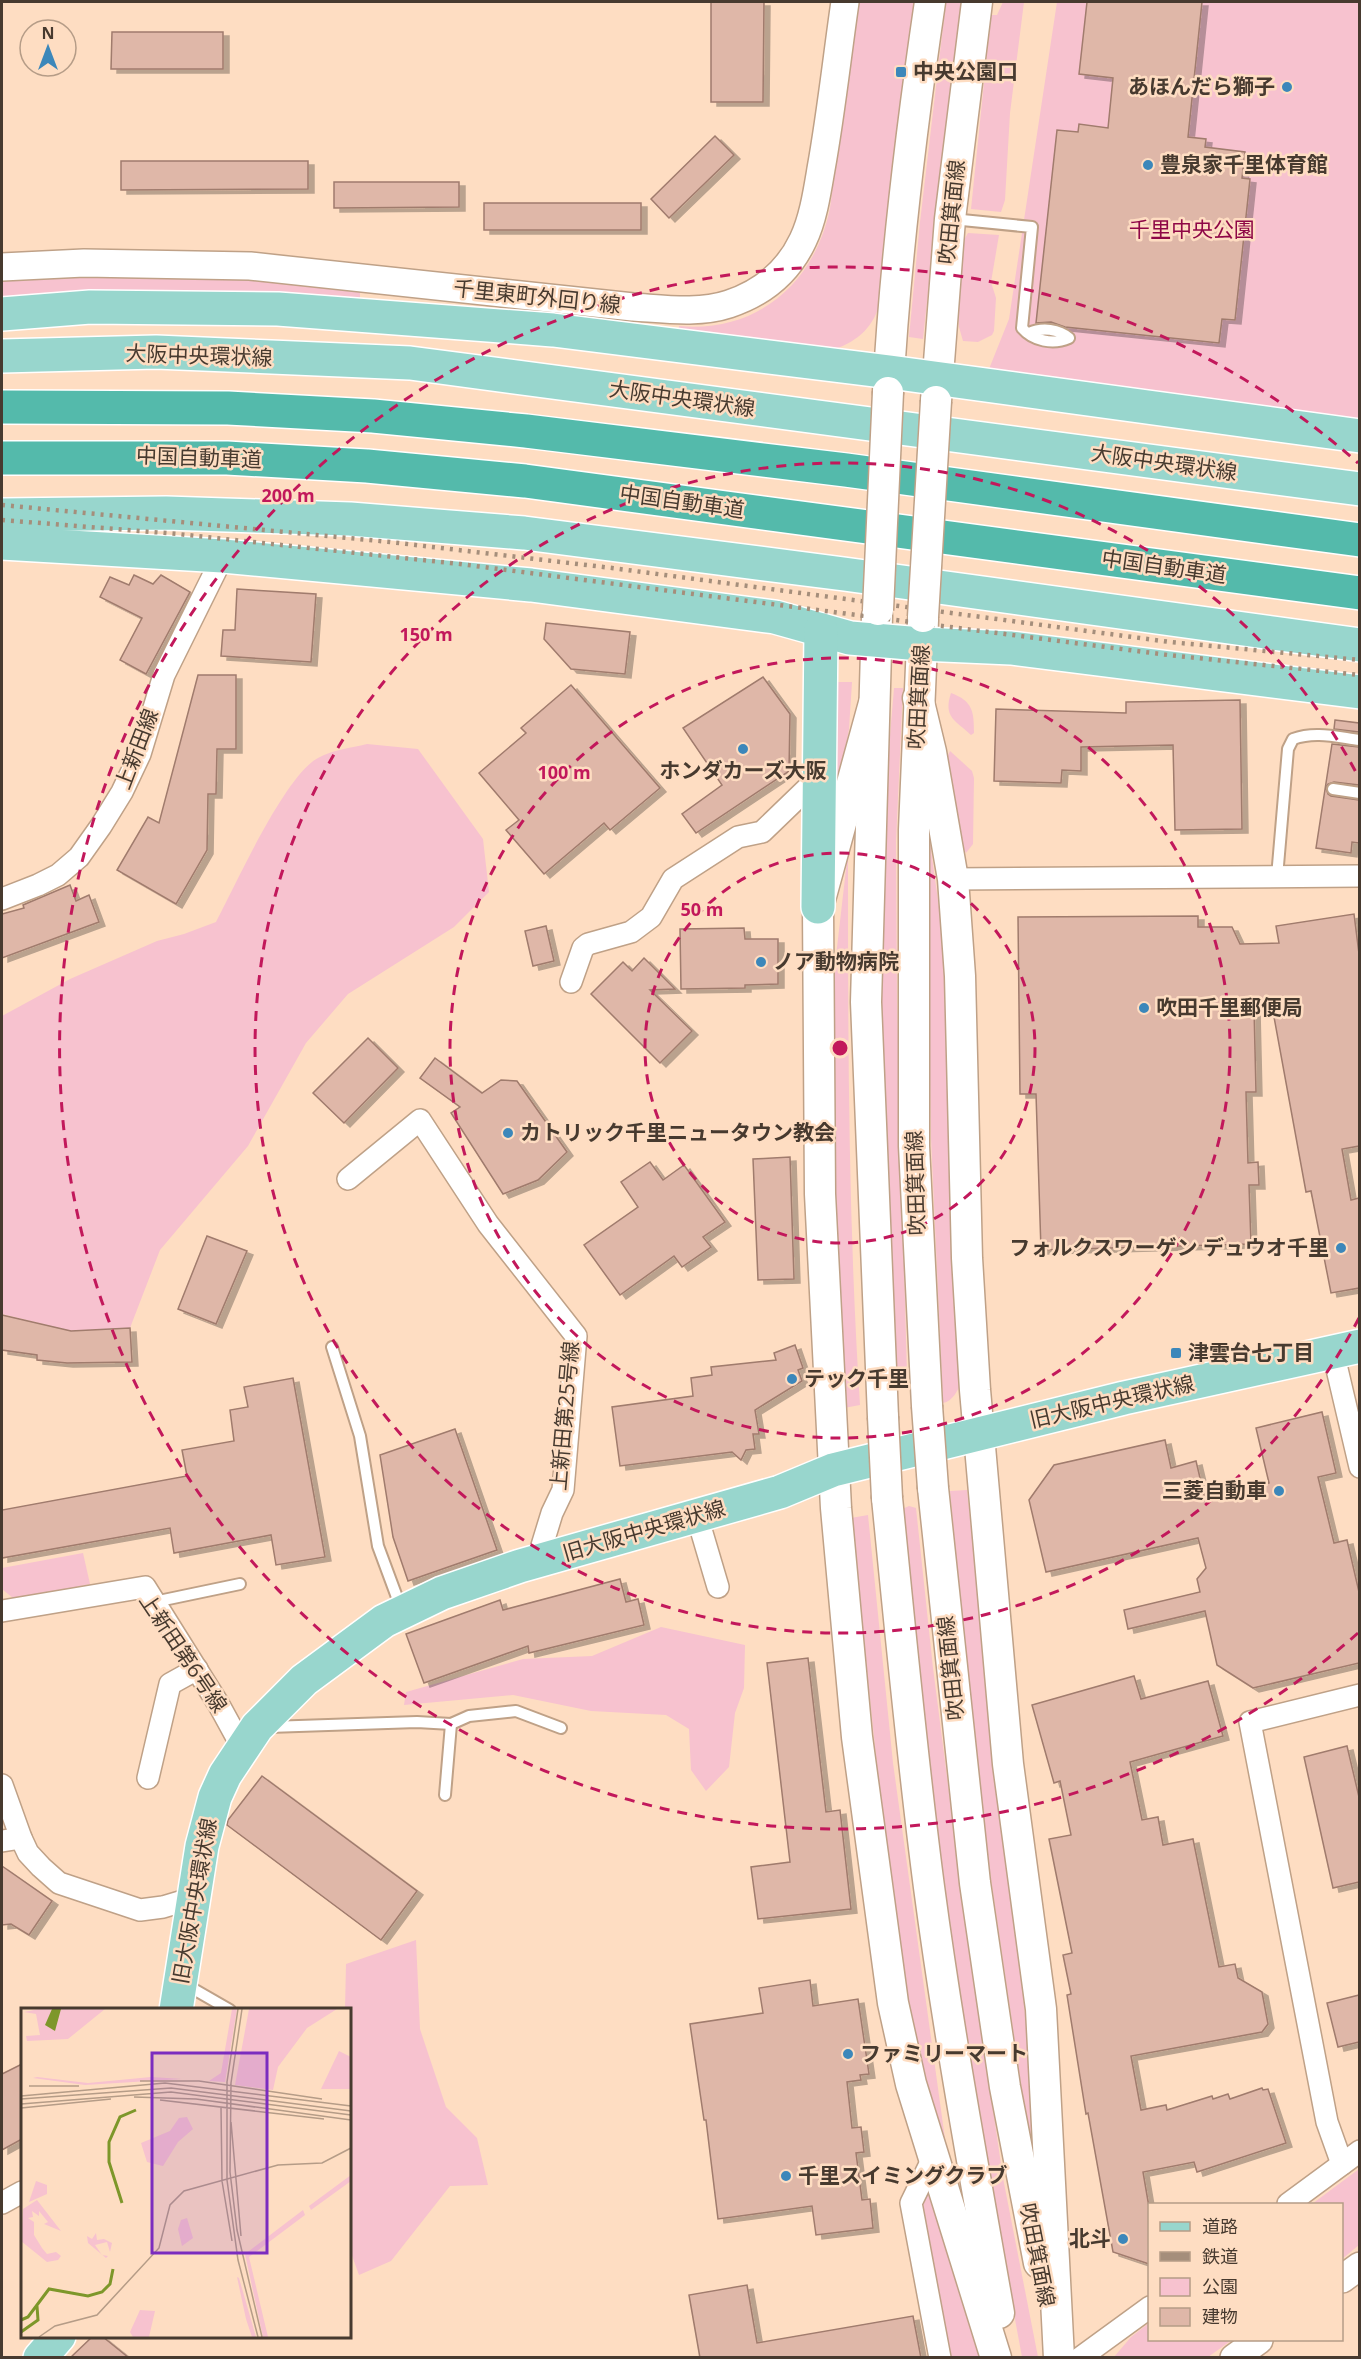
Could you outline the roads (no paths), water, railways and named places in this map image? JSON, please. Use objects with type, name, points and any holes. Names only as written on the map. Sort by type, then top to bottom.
[{"type":"highway","points":[[2,407],[228,408],[373,416],[526,431],[858,472],[1359,540]]},
{"type":"highway","name":"中国自動車道","points":[[2,458],[227,458],[367,466],[525,481],[1359,593]]},
{"type":"main road","name":"吹田箕面線","points":[[930,2],[903,219],[889,382],[874,703],[866,1002],[887,1498],[913,1755],[929,1888],[961,2100],[1007,2358]]},
{"type":"main road","name":"吹田箕面線","points":[[977,2],[950,219],[936,390],[918,698],[914,830],[914,1146],[933,1488],[975,1882],[1005,2087],[1058,2358]]},
{"type":"main road","points":[[2,314],[90,307],[278,309],[553,330],[936,390],[1359,436]]},
{"type":"main road","name":"大阪中央環状線","points":[[2,356],[156,352],[410,363],[1359,489]]},
{"type":"main road","points":[[2,515],[166,513],[350,519],[524,533],[867,577],[1359,645]]},
{"type":"main road","points":[[2,543],[223,555],[531,585],[774,617],[850,638],[877,625],[922,630],[1011,648],[1359,692]]},
{"type":"main road","points":[[821,630],[818,778],[820,1194],[833,1470],[857,1737],[893,2003],[910,2084],[996,2358]]},
{"type":"main road","points":[[918,698],[931,752],[953,879],[960,976],[967,1258],[979,1434],[1008,1764],[1041,2008],[1058,2358]]},
{"type":"main road","points":[[818,907],[874,703]]},
{"type":"main road","name":"旧大阪中央環状線","points":[[178,1996],[202,1846],[215,1797],[225,1775],[249,1737],[320,1667],[402,1611],[442,1593],[537,1562],[780,1492],[833,1470],[1124,1398],[1346,1349]]},
{"type":"main road","points":[[40,2358],[58,2338]]},
{"type":"street","name":"千里東町外回り線","points":[[2,267],[84,263],[250,266],[633,308],[697,310],[728,304],[751,295],[775,278],[789,262],[803,239],[812,215],[822,164],[845,2]]},
{"type":"street","name":"上新田線","points":[[2,899],[58,876],[79,857],[97,832],[122,792],[146,735],[164,675],[223,555]]},
{"type":"street","points":[[571,982],[584,948],[588,944],[631,932],[651,917],[673,879],[738,837],[762,832],[818,778]]},
{"type":"street","points":[[953,879],[1359,876]]},
{"type":"street","name":"上新田第25号線","points":[[348,1179],[420,1120],[488,1224],[576,1336],[563,1490],[552,1513],[537,1562]]},
{"type":"street","points":[[1346,1349],[1359,1467]]},
{"type":"street","points":[[697,1516],[718,1587]]},
{"type":"street","name":"上新田第6号線","points":[[2,1611],[145,1587],[197,1669],[249,1737]]},
{"type":"street","points":[[148,1778],[170,1684],[197,1669]]},
{"type":"street","points":[[1342,2164],[1327,2122],[1250,1722],[1359,1695]]},
{"type":"street","points":[[2,1785],[11,1840],[59,1882],[78,1891],[140,1910],[157,1909],[194,1898]]},
{"type":"street","points":[[1291,2203],[1359,2151]]},
{"type":"street","points":[[933,2157],[911,2203],[940,2358]]},
{"type":"street","points":[[2,2203],[21,2193]]},
{"type":"street","points":[[1343,2278],[1359,2266]]},
{"type":"street","points":[[1080,2358],[1148,2308]]},
{"type":"street","points":[[1234,2358],[1258,2341]]},
{"type":"lane","points":[[950,219],[1032,227],[1022,320],[1023,330],[1029,333]]},
{"type":"lane","points":[[1277,877],[1288,749],[1293,739],[1306,734],[1314,734],[1359,740]]},
{"type":"lane","points":[[1333,789],[1359,793]]},
{"type":"lane","points":[[332,1347],[360,1436],[378,1546],[402,1611]]},
{"type":"lane","points":[[154,1602],[240,1584]]},
{"type":"lane","points":[[249,1737],[417,1722],[451,1724],[469,1716],[516,1711],[561,1728]]},
{"type":"lane","points":[[445,1795],[451,1724]]},
{"type":"lane","points":[[178,1996],[223,2008]]},
{"type":"railway","points":[[2,505],[390,542],[612,568],[1170,642],[1360,660]]},
{"type":"railway","points":[[2,520],[178,534],[460,564],[1168,655],[1360,675]]},
{"type":"place","name":"中央公園口","points":[[901,72]]},
{"type":"place","name":"あほんだら獅子","points":[[1287,87]]},
{"type":"place","name":"豊泉家千里体育館","points":[[1148,165]]},
{"type":"place","name":"ホンダカーズ大阪","points":[[743,749]]},
{"type":"place","name":"ノア動物病院","points":[[761,962]]},
{"type":"place","name":"吹田千里郵便局","points":[[1144,1008]]},
{"type":"place","name":"カトリック千里ニュータウン教会","points":[[508,1133]]},
{"type":"place","name":"フォルクスワーゲン デュウオ千里","points":[[1341,1248]]},
{"type":"place","name":"津雲台七丁目","points":[[1176,1353]]},
{"type":"place","name":"テック千里","points":[[792,1379]]},
{"type":"place","name":"三菱自動車","points":[[1279,1491]]},
{"type":"place","name":"ファミリーマート","points":[[848,2054]]},
{"type":"place","name":"千里スイミングクラブ","points":[[786,2176]]},
{"type":"place","name":"北斗","points":[[1123,2239]]},
{"type":"park label","name":"千里中央公園","points":[[1192,230]]}]
